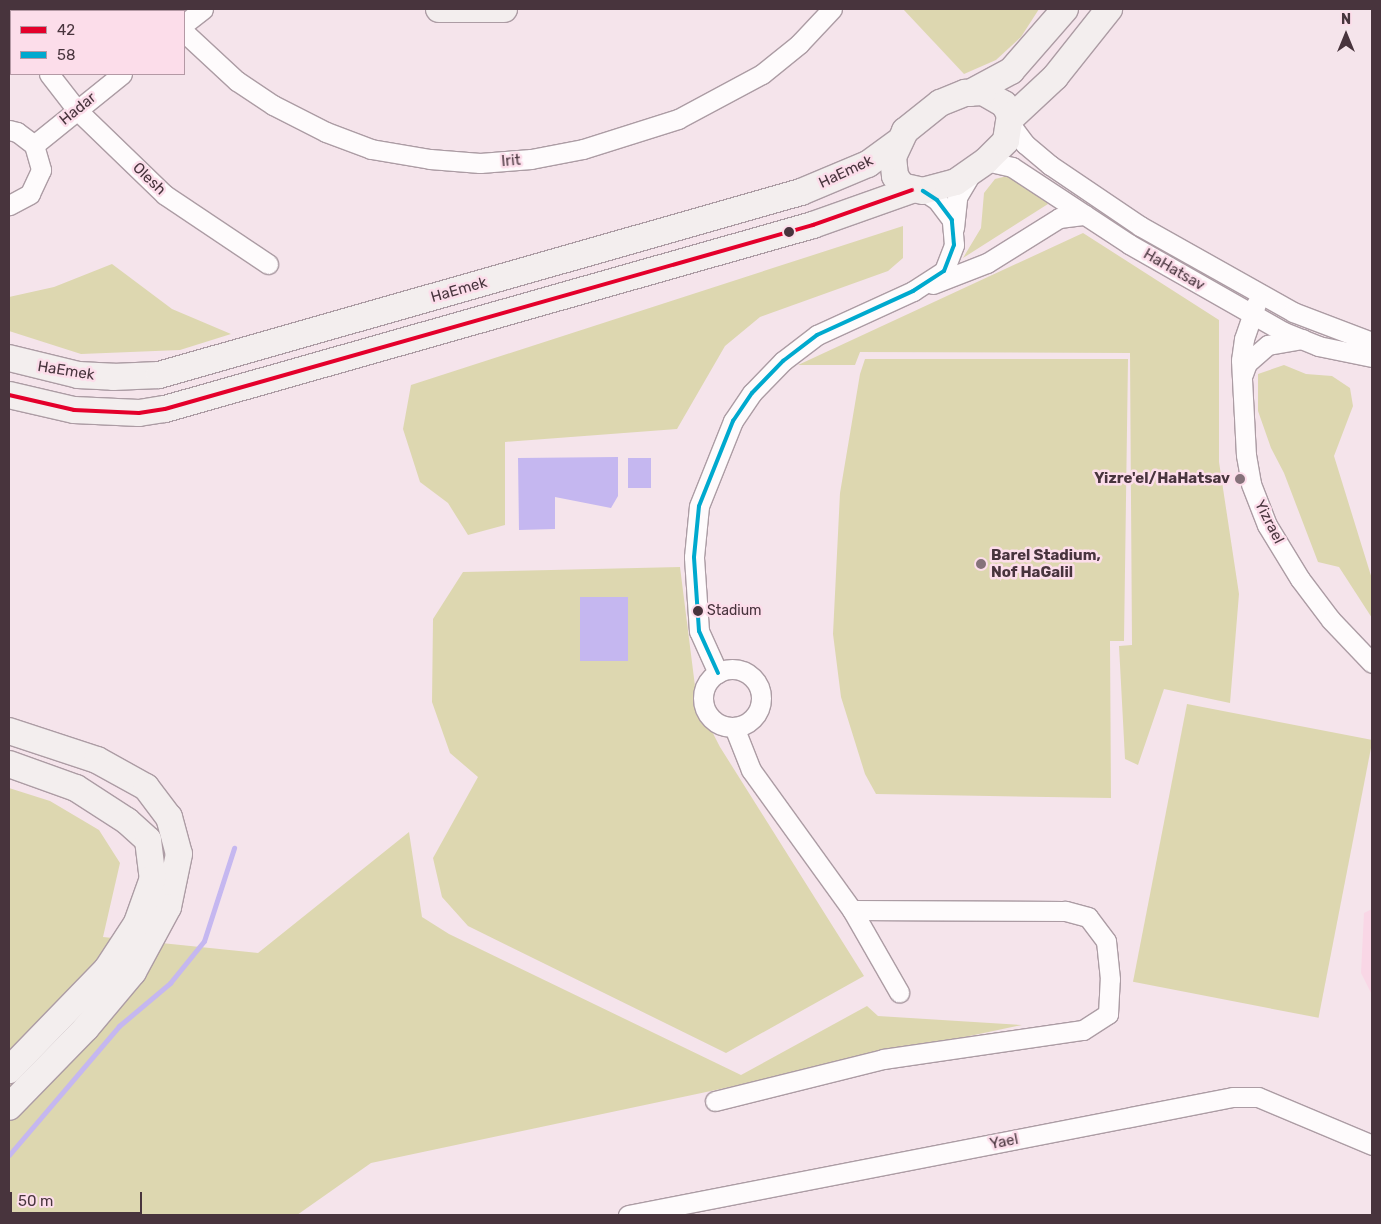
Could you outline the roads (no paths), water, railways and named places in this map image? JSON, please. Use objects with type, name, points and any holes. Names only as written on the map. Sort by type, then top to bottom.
[{"type":"main road","points":[[439,9],[504,9]]},
{"type":"main road","points":[[918,191],[902,186],[895,176],[892,157],[898,143],[912,125],[940,103],[970,93],[1011,71],[1064,9]]},
{"type":"main road","points":[[1010,122],[1055,77],[1109,9]]},
{"type":"main road","points":[[9,395],[74,410],[139,412],[166,409],[813,225],[918,191],[956,182],[979,167],[1006,141],[1010,122],[1004,104],[994,96],[970,93]]},
{"type":"main road","name":"HaEmek","points":[[9,358],[78,375],[137,377],[159,375],[802,192],[868,164],[898,143]]},
{"type":"main road","points":[[9,731],[98,760],[146,787],[169,817],[179,854],[168,907],[133,972],[86,1028],[9,1107]]},
{"type":"main road","points":[[9,764],[76,788],[127,821],[148,840],[153,878],[137,924],[107,969],[9,1070]]},
{"type":"street","points":[[185,23],[203,9]]},
{"type":"street","name":"Irit","points":[[185,33],[237,81],[273,105],[326,132],[371,149],[430,159],[480,163],[531,159],[583,149],[678,119],[762,74],[800,44],[832,9]]},
{"type":"street","name":"Olesh","points":[[50,75],[77,110],[165,195],[268,264]]},
{"type":"street","name":"Hadar","points":[[34,145],[121,75]]},
{"type":"street","name":"HaHatsav","points":[[1010,122],[1025,144],[1085,189],[1140,226],[1293,312],[1372,342]]},
{"type":"street","points":[[9,130],[17,132],[34,145],[41,170],[37,183],[30,194],[9,205]]},
{"type":"street","points":[[913,291],[944,270],[951,258],[957,197],[979,167]]},
{"type":"street","name":"HaHatsav","points":[[979,167],[1012,167],[1160,263],[1303,340],[1332,350],[1372,357]]},
{"type":"street","points":[[918,191],[945,210],[954,232]]},
{"type":"street","points":[[718,673],[699,631],[694,557],[699,506],[733,421],[752,393],[783,361],[817,335],[913,291],[987,263],[1059,218],[1085,215]]},
{"type":"street","name":"Yizrael","points":[[1261,294],[1244,339],[1242,378],[1246,455],[1251,484],[1268,525],[1300,579],[1331,620],[1372,663]]},
{"type":"street","points":[[1242,378],[1247,363],[1268,345],[1303,340]]},
{"type":"street","points":[[736,669],[745,672],[758,685],[761,694],[757,712],[743,724],[734,726],[718,723],[711,717],[703,702],[706,685],[718,673],[736,669]]},
{"type":"street","points":[[734,726],[751,770],[852,910],[900,992]]},
{"type":"street","points":[[715,1101],[883,1059],[1083,1030],[1108,1014],[1110,979],[1106,941],[1088,917],[1066,910],[852,910]]},
{"type":"street","name":"Yael","points":[[628,1215],[1234,1098],[1258,1098],[1372,1145]]},
{"type":"waterway","points":[[9,1155],[119,1026],[170,983],[204,941],[234,848]]},
{"type":"place","name":"Yizre'el/HaHatsav","points":[[1240,479]]},
{"type":"place","name":"Barel Stadium, Nof HaGalil","points":[[981,564]]},
{"type":"place","name":"Stadium","points":[[698,611]]}]
